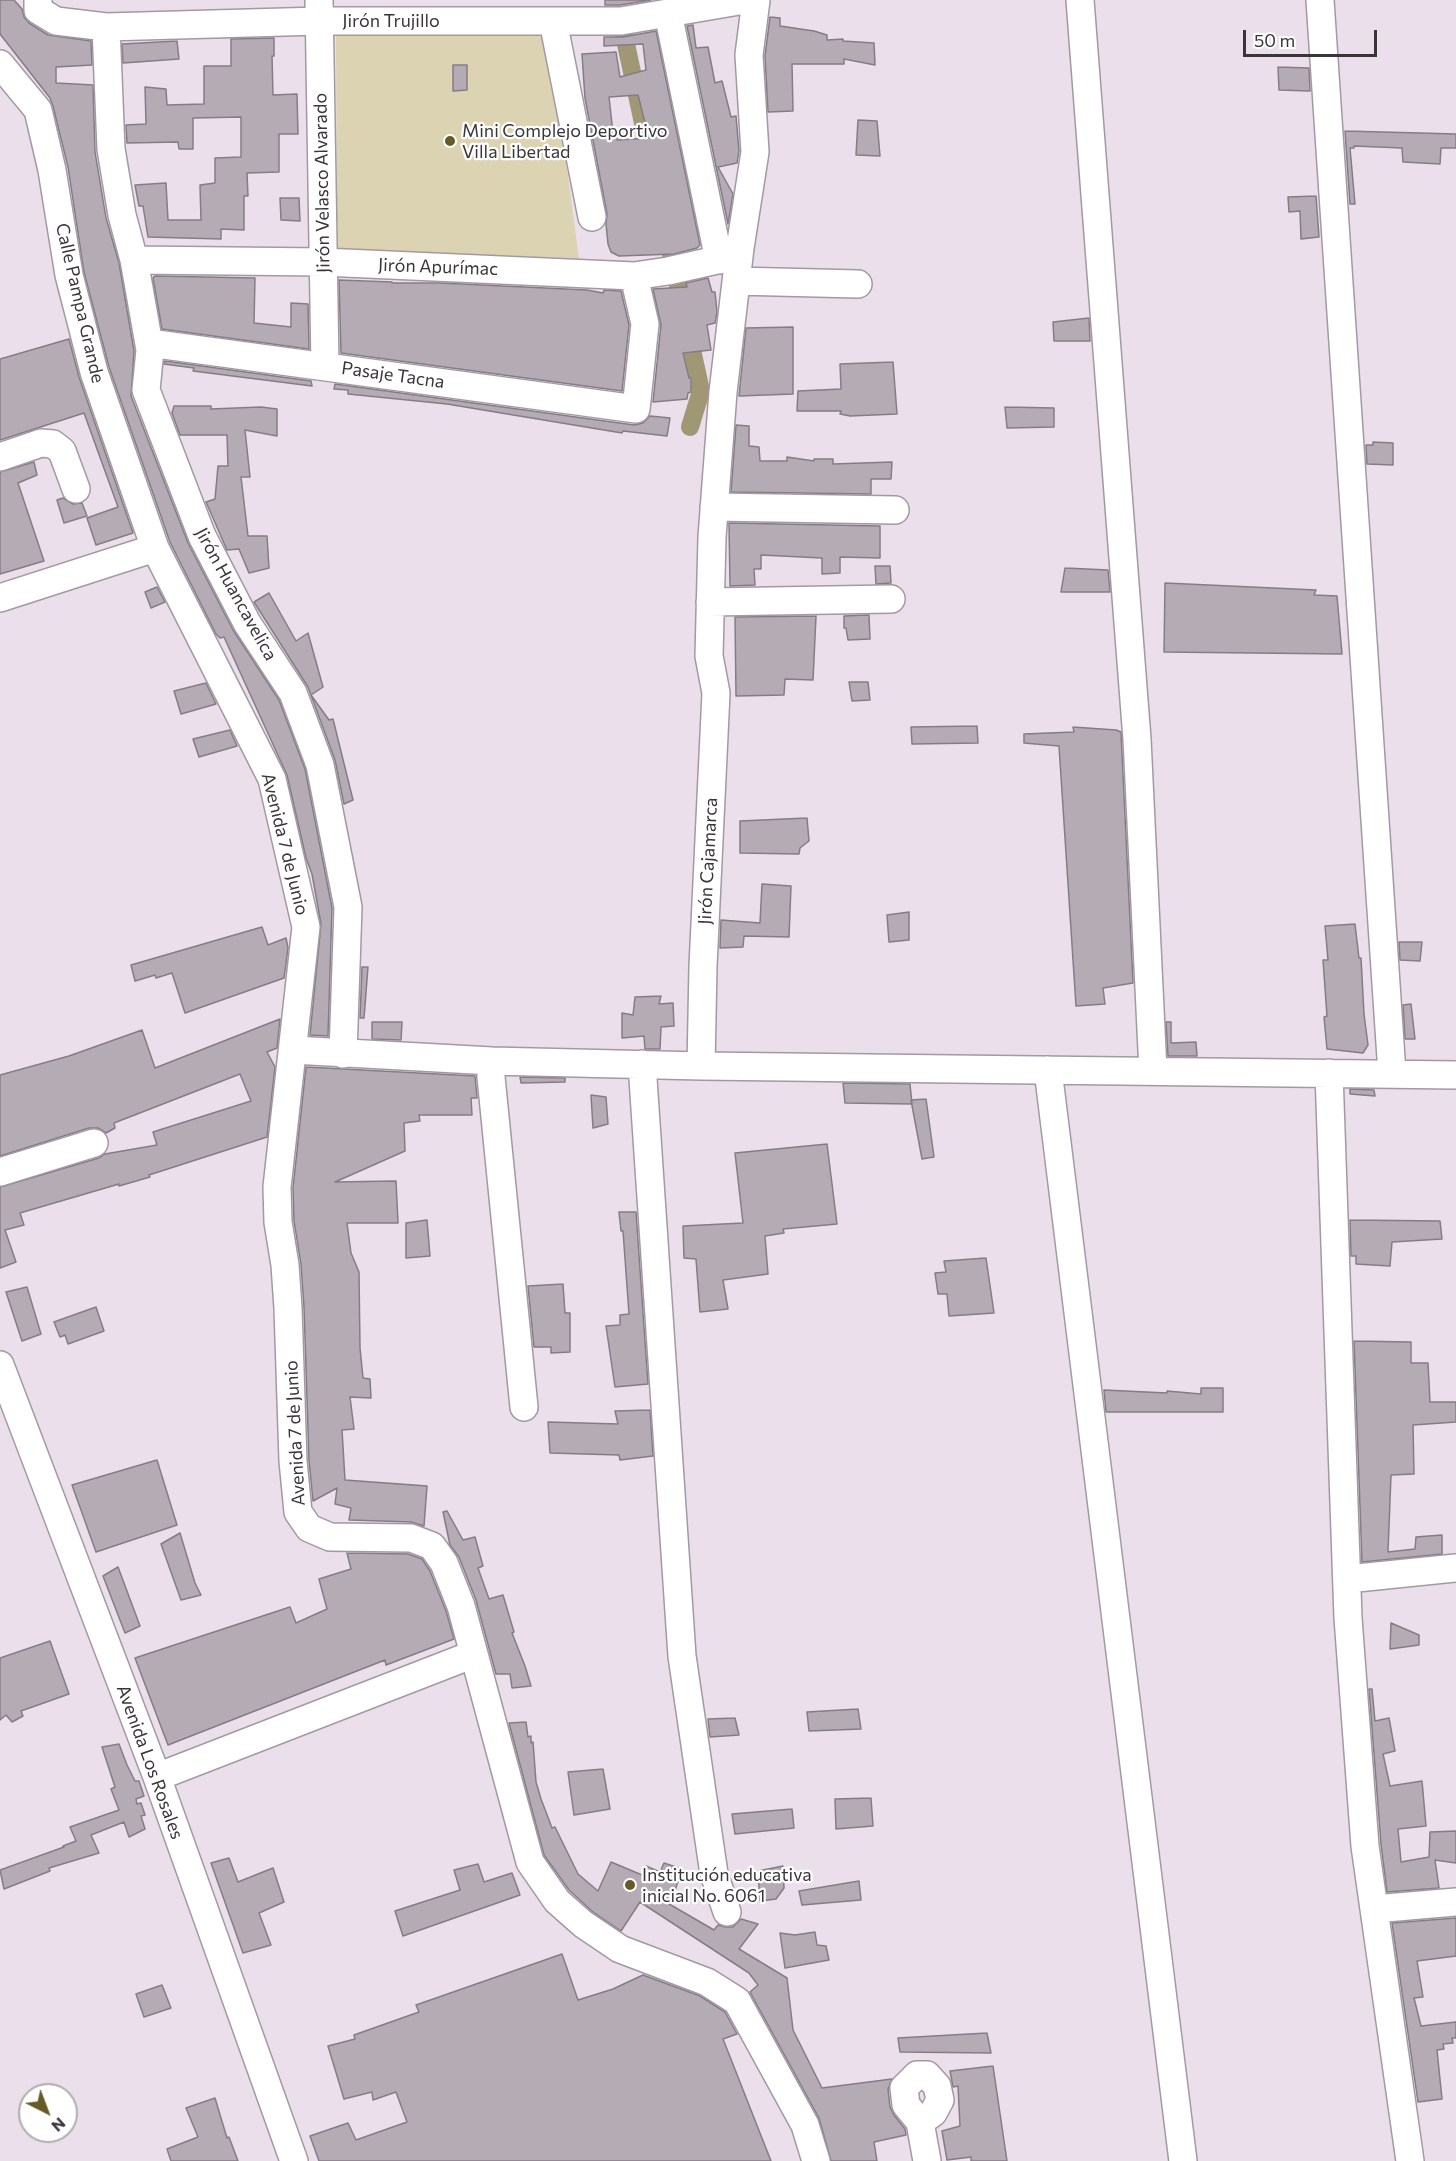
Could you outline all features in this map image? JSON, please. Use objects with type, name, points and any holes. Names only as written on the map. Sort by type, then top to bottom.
[{"type":"street","name":"Jirón Trujillo","points":[[38,5],[56,21],[105,27],[320,10],[553,21],[619,11],[668,13],[745,0]]},
{"type":"street","name":"Jirón Cajamarca","points":[[701,1066],[703,966],[716,693],[709,656],[714,507],[723,392],[736,281],[729,257],[755,152],[749,55],[756,0]]},
{"type":"street","points":[[1080,0],[1137,739],[1153,1071]]},
{"type":"street","points":[[1320,0],[1392,1073]]},
{"type":"street","name":"Jirón Velasco Alvarado","points":[[320,10],[325,366]]},
{"type":"street","points":[[668,13],[729,257]]},
{"type":"street","points":[[553,21],[592,217]]},
{"type":"street","name":"Jirón Huancavelica","points":[[105,27],[111,149],[122,215],[134,260],[149,343],[146,390],[202,536],[248,623],[292,693],[320,765],[348,907],[344,1054]]},
{"type":"street","name":"Calle Pampa Grande","points":[[0,64],[38,110],[52,170],[69,275],[94,372],[155,548]]},
{"type":"street","name":"Jirón Apurímac","points":[[134,260],[324,262],[634,276],[729,257]]},
{"type":"street","name":"Pasaje Tacna","points":[[149,343],[636,409],[645,324],[634,276]]},
{"type":"street","points":[[736,281],[858,284]]},
{"type":"street","points":[[0,457],[41,443],[53,444],[62,451],[76,489]]},
{"type":"street","points":[[714,507],[895,510]]},
{"type":"street","points":[[0,598],[155,548]]},
{"type":"street","name":"Avenida 7 de Junio","points":[[155,548],[272,779],[306,927],[277,1187],[278,1221],[285,1265],[288,1308],[293,1461],[298,1512],[309,1528],[330,1537],[411,1538],[432,1546],[444,1563],[457,1595],[530,1862],[557,1901],[583,1924],[620,1949],[707,1982],[737,2001],[805,2125],[816,2161]]},
{"type":"street","points":[[710,602],[891,599]]},
{"type":"street","points":[[293,1050],[492,1061],[701,1066],[1456,1075]]},
{"type":"street","points":[[492,1061],[490,1077],[524,1407]]},
{"type":"street","points":[[642,1064],[682,1656],[714,1874],[727,1912]]},
{"type":"street","points":[[1048,1070],[1183,2161]]},
{"type":"street","points":[[1329,1072],[1347,1579],[1365,1846],[1410,2161]]},
{"type":"street","points":[[0,1172],[94,1143]]},
{"type":"street","name":"Avenida Los Rosales","points":[[0,1365],[157,1778],[294,2161]]},
{"type":"street","points":[[1347,1579],[1456,1568]]},
{"type":"street","points":[[157,1778],[474,1654]]},
{"type":"street","points":[[1374,1909],[1456,1902]]},
{"type":"street","points":[[920,2122],[927,2161]]},
{"type":"shaded area","name":"Mini Complejo Deportivo Villa Libertad","points":[[336,33],[549,33],[579,259],[337,248]]},
{"type":"building","points":[[0,0],[14,0],[29,23],[48,35],[91,41],[92,65],[56,67],[56,83],[93,85],[95,152],[106,218],[119,263],[134,351],[131,396],[188,543],[233,630],[279,700],[305,769],[332,908],[328,1036],[310,1035],[321,924],[312,874],[306,858],[287,775],[224,637],[220,638],[216,634],[170,542],[109,367],[84,272],[68,167],[53,106],[50,98],[0,34]]},
{"type":"building","points":[[605,0],[651,0],[605,5]]},
{"type":"building","points":[[770,17],[780,18],[780,26],[827,35],[827,40],[843,39],[843,41],[874,43],[875,65],[844,59],[844,64],[792,64],[793,111],[768,112],[765,56]]},
{"type":"building","points":[[693,25],[696,48],[708,47],[715,83],[722,81],[731,117],[736,116],[739,151],[737,163],[718,167],[733,194],[728,224],[687,26]]},
{"type":"building","points":[[656,31],[700,245],[697,248],[674,254],[619,256],[611,252],[608,244],[607,214],[585,98],[582,54],[616,52],[620,77],[646,70],[643,44],[604,46],[604,37],[623,37]],"holes":[[[638,95],[649,138],[617,140],[617,132],[613,133],[609,97]]]},
{"type":"building","points":[[274,38],[273,95],[297,94],[298,134],[279,134],[279,172],[247,173],[248,196],[244,196],[244,230],[221,229],[221,239],[148,237],[143,206],[139,206],[135,185],[166,183],[168,220],[201,220],[200,185],[215,183],[215,158],[241,157],[241,117],[193,118],[193,149],[179,149],[178,142],[127,143],[126,125],[146,124],[145,87],[166,89],[167,105],[204,104],[204,66],[231,66],[231,39]]},
{"type":"building","points":[[177,41],[179,59],[123,63],[122,44]]},
{"type":"building","points":[[453,65],[467,65],[467,90],[453,91]]},
{"type":"building","points":[[1278,67],[1309,68],[1310,91],[1279,90]]},
{"type":"building","points":[[858,120],[877,121],[880,156],[856,155]]},
{"type":"building","points":[[1345,131],[1456,134],[1456,148],[1441,148],[1440,164],[1403,162],[1402,148],[1354,146],[1350,148],[1355,204],[1350,204]]},
{"type":"building","points":[[1316,196],[1319,237],[1301,239],[1300,211],[1289,212],[1288,197]]},
{"type":"building","points":[[280,198],[299,198],[300,221],[281,220]]},
{"type":"building","points":[[155,276],[255,278],[254,323],[291,327],[291,303],[308,304],[309,349],[162,329],[153,278]]},
{"type":"building","points":[[708,278],[712,292],[715,292],[717,312],[715,323],[707,325],[711,350],[683,353],[689,378],[691,378],[691,392],[688,393],[687,399],[653,402],[661,325],[653,289],[687,287],[686,283]]},
{"type":"building","points":[[339,280],[587,290],[603,293],[604,290],[621,291],[629,325],[622,391],[341,353]]},
{"type":"building","points":[[1089,318],[1090,341],[1054,341],[1053,322]]},
{"type":"building","points":[[793,327],[793,394],[739,396],[746,328]]},
{"type":"building","points":[[69,339],[79,377],[133,533],[96,545],[87,518],[118,507],[84,413],[0,440],[0,359]]},
{"type":"building","points":[[165,361],[311,381],[312,386],[193,371],[194,368],[164,364]]},
{"type":"building","points":[[893,362],[897,414],[850,416],[840,414],[841,411],[797,411],[798,391],[841,389],[840,364]]},
{"type":"building","points":[[335,384],[634,425],[643,423],[650,416],[670,418],[667,436],[623,431],[622,433],[447,404],[348,394],[348,390],[334,389]]},
{"type":"building","points":[[174,406],[211,406],[211,409],[261,407],[277,409],[277,436],[245,430],[250,477],[241,477],[248,536],[267,536],[269,568],[249,573],[239,549],[227,550],[206,502],[215,499],[218,466],[228,466],[227,435],[180,435],[172,413]]},
{"type":"building","points":[[1005,407],[1054,408],[1054,427],[1007,428]]},
{"type":"building","points":[[736,425],[749,426],[749,446],[759,447],[760,461],[787,461],[787,457],[814,461],[814,459],[833,459],[833,464],[892,462],[891,479],[871,479],[871,494],[731,492]]},
{"type":"building","points":[[1373,442],[1393,443],[1393,465],[1367,464],[1366,445],[1373,445]]},
{"type":"building","points":[[34,462],[37,475],[18,483],[44,561],[0,574],[0,472]]},
{"type":"building","points":[[63,498],[73,504],[82,503],[87,516],[64,523],[57,500]]},
{"type":"building","points":[[729,523],[880,526],[880,558],[840,557],[840,573],[822,574],[822,558],[761,555],[761,569],[754,569],[755,585],[730,586]]},
{"type":"building","points":[[875,566],[890,566],[891,583],[876,584]]},
{"type":"building","points":[[1065,568],[1108,570],[1110,592],[1061,592]]},
{"type":"building","points":[[1165,583],[1316,590],[1314,595],[1337,596],[1342,654],[1164,652]]},
{"type":"building","points":[[157,587],[165,602],[151,608],[145,592]]},
{"type":"building","points":[[269,593],[296,641],[308,633],[323,687],[311,695],[329,720],[333,719],[353,800],[344,804],[335,760],[308,687],[254,602]]},
{"type":"building","points":[[869,615],[870,639],[848,640],[846,628],[844,628],[844,616]]},
{"type":"building","points":[[816,616],[813,680],[785,679],[784,695],[736,696],[735,617]]},
{"type":"building","points":[[849,682],[868,682],[870,700],[852,701]]},
{"type":"building","points":[[206,683],[216,704],[181,714],[174,691]]},
{"type":"building","points":[[977,726],[978,743],[912,744],[911,727]]},
{"type":"building","points":[[1073,727],[1121,732],[1133,983],[1103,988],[1105,1004],[1076,1006],[1059,746],[1024,743],[1024,734],[1074,732]]},
{"type":"building","points":[[230,730],[237,746],[199,757],[193,739]]},
{"type":"building","points":[[807,818],[809,841],[800,848],[799,854],[740,853],[740,821]]},
{"type":"building","points":[[762,884],[791,886],[789,937],[744,936],[743,947],[720,948],[721,920],[760,923]]},
{"type":"building","points":[[909,912],[909,940],[889,942],[887,915]]},
{"type":"building","points":[[1355,924],[1359,958],[1361,958],[1368,1045],[1363,1053],[1327,1049],[1324,1017],[1327,1016],[1323,960],[1328,960],[1325,926]]},
{"type":"building","points":[[262,927],[268,945],[286,938],[288,948],[284,978],[185,1013],[172,973],[135,981],[131,965]]},
{"type":"building","points":[[1399,942],[1422,942],[1420,961],[1400,960]]},
{"type":"building","points":[[362,967],[368,967],[364,1018],[360,1018]]},
{"type":"building","points":[[661,996],[659,1004],[673,1003],[674,1026],[661,1027],[660,1049],[645,1049],[644,1036],[622,1038],[622,1013],[633,1015],[635,997]]},
{"type":"building","points":[[1411,1004],[1415,1039],[1405,1039],[1403,1005]]},
{"type":"building","points":[[280,1019],[277,1048],[267,1052],[275,1067],[267,1137],[149,1175],[150,1177],[20,1213],[24,1225],[5,1230],[16,1262],[0,1268],[0,1187],[99,1158],[105,1154],[157,1145],[153,1132],[251,1101],[240,1074],[114,1123],[115,1128],[106,1133],[98,1128],[89,1128],[0,1156],[0,1075],[69,1056],[142,1030],[155,1068]]},
{"type":"building","points":[[372,1022],[402,1022],[401,1040],[372,1039]]},
{"type":"building","points":[[1166,1022],[1171,1022],[1171,1043],[1196,1042],[1197,1056],[1168,1056]]},
{"type":"building","points":[[306,1067],[475,1076],[477,1098],[471,1098],[472,1115],[419,1115],[420,1121],[404,1123],[405,1151],[335,1182],[396,1181],[398,1223],[347,1223],[351,1253],[359,1272],[360,1348],[363,1378],[370,1379],[371,1398],[350,1397],[354,1429],[342,1430],[345,1480],[427,1486],[424,1526],[411,1522],[349,1520],[351,1508],[335,1504],[337,1488],[313,1501],[309,1460],[304,1307],[301,1264],[294,1221],[293,1188]]},
{"type":"building","points":[[520,1077],[565,1078],[565,1082],[521,1083]]},
{"type":"building","points":[[843,1083],[910,1084],[912,1104],[845,1103]]},
{"type":"building","points":[[1350,1089],[1374,1090],[1375,1096],[1350,1094]]},
{"type":"building","points":[[591,1095],[606,1097],[608,1124],[593,1128]]},
{"type":"building","points":[[926,1099],[934,1157],[922,1159],[911,1100]]},
{"type":"building","points":[[827,1144],[837,1224],[783,1229],[784,1233],[765,1236],[768,1274],[723,1280],[728,1309],[700,1312],[696,1259],[684,1258],[683,1226],[743,1223],[735,1153]]},
{"type":"building","points":[[619,1212],[636,1212],[648,1384],[615,1387],[606,1326],[620,1325],[620,1315],[629,1314],[623,1231],[621,1231]]},
{"type":"building","points":[[427,1220],[430,1256],[406,1258],[406,1223]]},
{"type":"building","points":[[1350,1220],[1440,1221],[1442,1239],[1392,1242],[1390,1266],[1356,1264],[1356,1256],[1351,1256]]},
{"type":"building","points":[[986,1258],[994,1313],[949,1316],[947,1294],[938,1294],[935,1273],[946,1272],[944,1261]]},
{"type":"building","points":[[563,1284],[565,1313],[570,1313],[570,1352],[551,1353],[551,1347],[534,1347],[528,1286]]},
{"type":"building","points":[[27,1287],[41,1334],[22,1341],[6,1292]]},
{"type":"building","points":[[96,1307],[104,1331],[68,1344],[65,1335],[60,1337],[54,1322]]},
{"type":"building","points":[[1354,1341],[1411,1342],[1411,1363],[1428,1363],[1430,1402],[1456,1402],[1456,1422],[1413,1425],[1414,1474],[1391,1475],[1388,1552],[1415,1549],[1416,1537],[1442,1535],[1442,1554],[1362,1562]]},
{"type":"building","points":[[1201,1388],[1223,1388],[1223,1412],[1106,1412],[1104,1390],[1201,1394]]},
{"type":"building","points":[[650,1410],[653,1456],[620,1460],[619,1455],[550,1453],[548,1422],[618,1424],[615,1411]]},
{"type":"building","points":[[157,1460],[177,1525],[96,1552],[72,1485]]},
{"type":"building","points":[[447,1511],[463,1540],[475,1537],[483,1566],[478,1568],[489,1599],[503,1595],[514,1632],[512,1633],[531,1686],[512,1688],[510,1674],[496,1674],[476,1600],[459,1557],[450,1545],[443,1512]]},
{"type":"building","points":[[180,1533],[195,1583],[201,1595],[181,1600],[161,1544]]},
{"type":"building","points":[[347,1553],[408,1554],[422,1559],[430,1571],[446,1611],[454,1639],[386,1665],[385,1660],[168,1745],[135,1658],[290,1607],[296,1623],[327,1609],[319,1579],[351,1569]]},
{"type":"building","points":[[118,1567],[140,1626],[125,1633],[103,1576]]},
{"type":"building","points":[[1391,1623],[1419,1635],[1419,1645],[1390,1649]]},
{"type":"building","points":[[50,1641],[69,1694],[21,1711],[23,1716],[12,1722],[6,1715],[0,1720],[0,1658]]},
{"type":"building","points":[[1369,1689],[1372,1689],[1375,1721],[1389,1718],[1395,1751],[1383,1754],[1390,1786],[1422,1781],[1426,1826],[1398,1829],[1401,1862],[1429,1857],[1430,1832],[1456,1831],[1456,1863],[1435,1860],[1439,1888],[1387,1892]]},
{"type":"building","points":[[858,1709],[861,1729],[809,1731],[807,1712]]},
{"type":"building","points":[[735,1718],[739,1735],[710,1737],[708,1719]]},
{"type":"building","points":[[526,1722],[528,1737],[531,1736],[531,1743],[533,1742],[536,1782],[541,1799],[552,1828],[555,1827],[578,1874],[598,1891],[611,1862],[642,1875],[646,1866],[660,1872],[664,1863],[682,1869],[673,1897],[664,1901],[714,1930],[718,1925],[733,1927],[741,1919],[758,1924],[739,1949],[787,1978],[793,2030],[822,2088],[892,2079],[888,2089],[890,2107],[905,2129],[906,2135],[874,2142],[877,2161],[831,2161],[819,2118],[750,1992],[758,1985],[749,1973],[640,1902],[621,1931],[593,1912],[569,1890],[544,1855],[509,1723]]},
{"type":"building","points":[[119,1744],[135,1781],[139,1781],[144,1796],[136,1799],[137,1804],[141,1803],[145,1815],[141,1816],[145,1829],[129,1837],[124,1822],[91,1835],[99,1853],[49,1868],[50,1871],[4,1889],[0,1870],[76,1841],[70,1827],[119,1810],[111,1789],[115,1787],[102,1747]]},
{"type":"building","points":[[603,1769],[610,1809],[574,1815],[568,1772]]},
{"type":"building","points":[[871,1798],[873,1826],[836,1829],[835,1799]]},
{"type":"building","points":[[792,1809],[794,1828],[735,1834],[732,1814]]},
{"type":"building","points":[[229,1858],[238,1882],[273,1868],[284,1902],[259,1913],[271,1945],[243,1953],[211,1863]]},
{"type":"building","points":[[478,1864],[484,1882],[512,1873],[520,1895],[403,1936],[395,1911],[460,1890],[454,1870]]},
{"type":"building","points":[[783,1866],[784,1888],[776,1899],[760,1901],[758,1871]]},
{"type":"building","points":[[859,1881],[861,1900],[802,1905],[799,1891]]},
{"type":"building","points":[[1456,1918],[1456,1956],[1417,1961],[1423,1997],[1414,1998],[1421,2026],[1456,2022],[1456,2038],[1452,2038],[1453,2043],[1443,2044],[1444,2049],[1437,2050],[1442,2099],[1418,2102],[1392,1923]]},
{"type":"building","points":[[815,1932],[817,1945],[826,1946],[829,1960],[785,1968],[780,1933],[795,1935]]},
{"type":"building","points":[[562,1954],[578,2000],[613,1989],[643,1975],[700,1996],[725,2012],[737,2034],[723,2039],[771,2161],[319,2161],[310,2136],[348,2123],[356,2140],[407,2122],[396,2092],[373,2100],[372,2092],[344,2099],[328,2046],[355,2039],[354,2035],[419,2012],[416,2005]]},
{"type":"building","points":[[162,1985],[171,2008],[144,2017],[136,1994]]},
{"type":"building","points":[[987,2033],[991,2053],[900,2052],[898,2038]]},
{"type":"building","points":[[993,2066],[1007,2161],[971,2161],[971,2157],[947,2160],[942,2131],[960,2126],[958,2086],[953,2087],[950,2071]]},
{"type":"building","points":[[215,2098],[227,2138],[229,2137],[238,2161],[171,2161],[167,2149],[198,2137],[186,2108]]},
{"type":"waterway","points":[[621,21],[651,160]]},
{"type":"waterway","points":[[666,231],[701,391],[690,427]]},
{"type":"place","name":"Mini Complejo Deportivo Villa Libertad","points":[[450,141]]},
{"type":"place","name":"Institución educativa inicial No. 6061","points":[[630,1885]]}]
